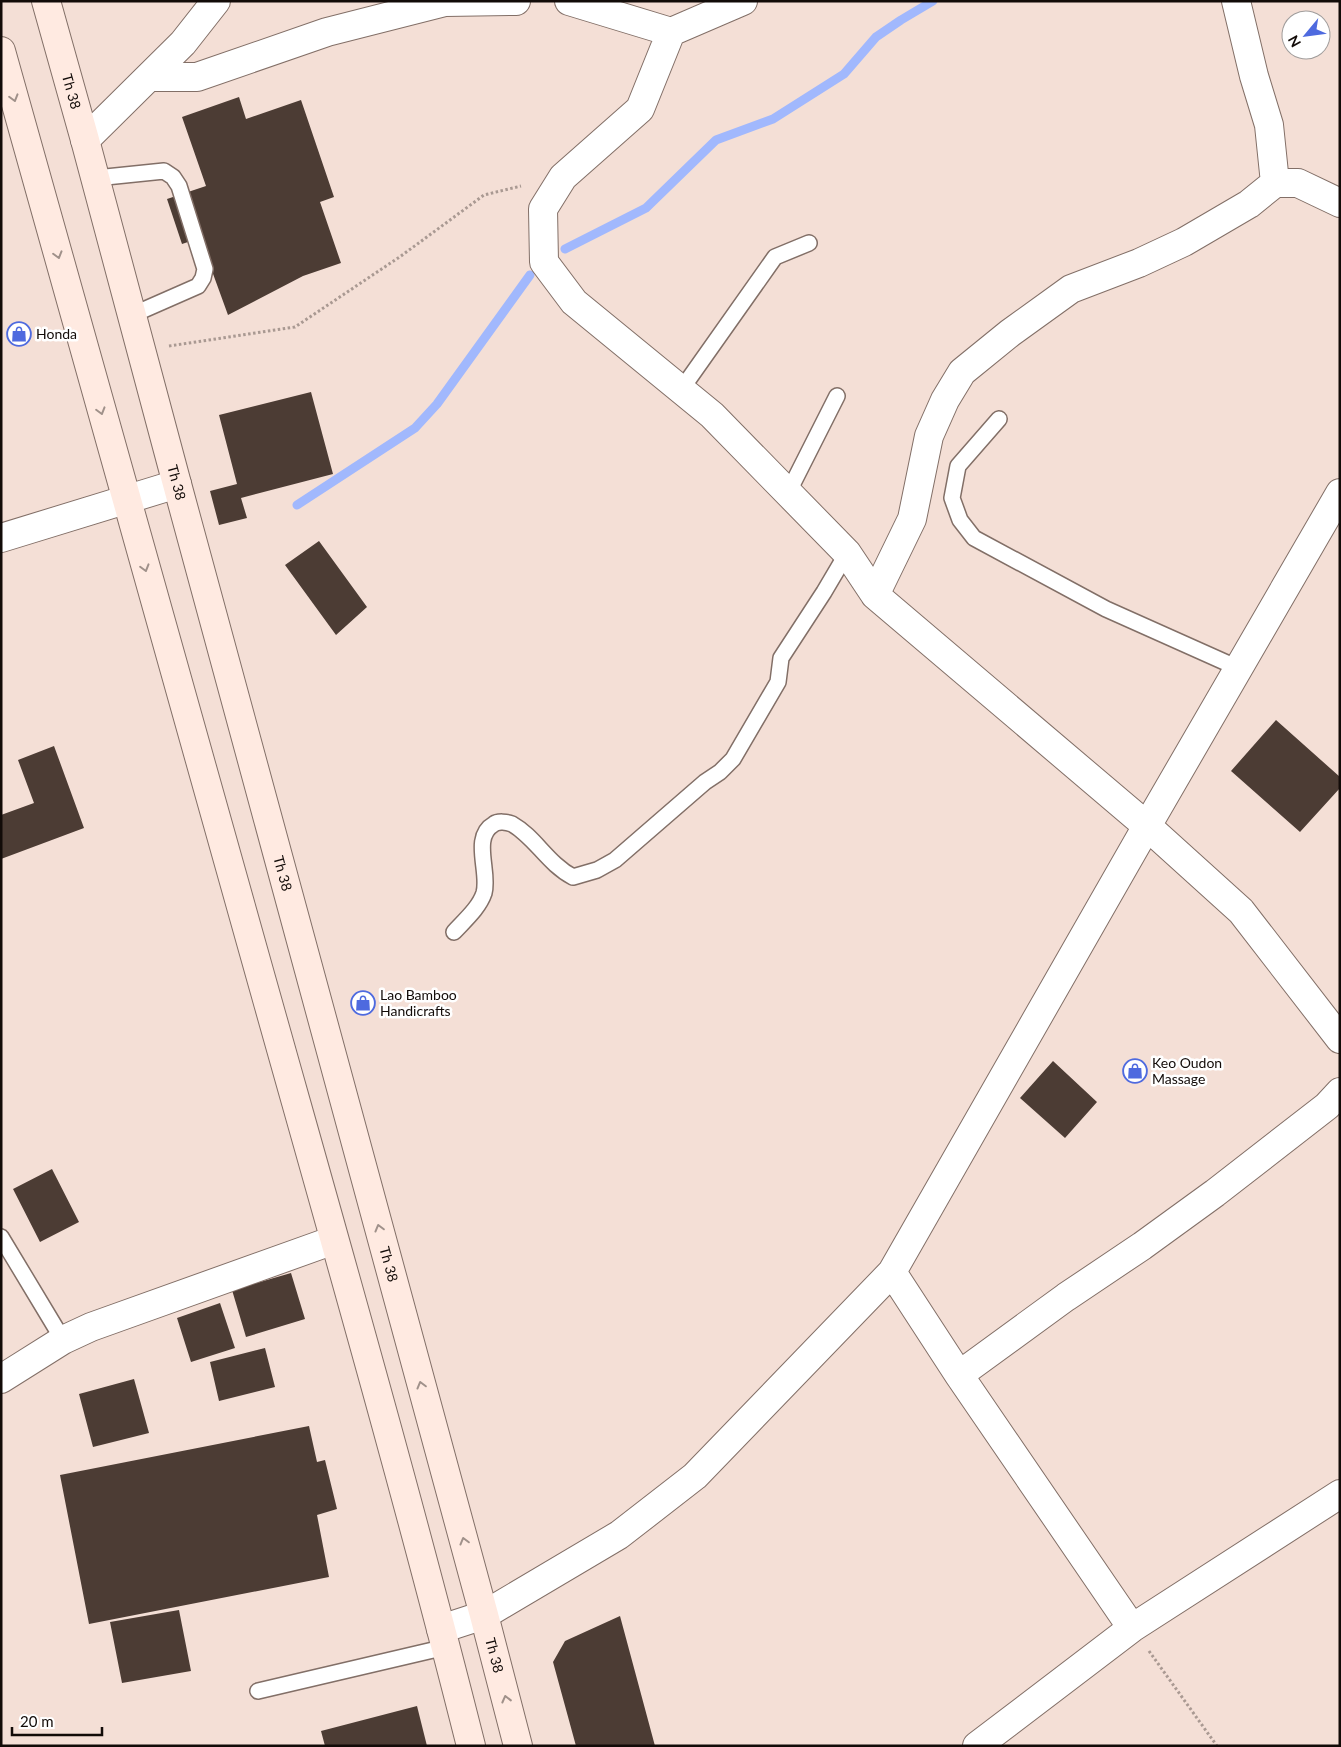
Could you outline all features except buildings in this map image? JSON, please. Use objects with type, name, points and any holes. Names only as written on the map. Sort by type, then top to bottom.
[{"type":"street","name":"Th 38","points":[[46,1],[96,178],[518,1746]]},
{"type":"street","points":[[85,140],[183,44],[216,1]]},
{"type":"street","points":[[150,77],[197,77],[327,32],[445,2],[516,1]]},
{"type":"street","points":[[569,1],[671,32],[743,1]]},
{"type":"street","points":[[1236,1],[1254,76],[1269,124],[1275,183]]},
{"type":"street","points":[[671,32],[640,109],[563,177],[543,208],[544,262],[574,302],[712,415],[847,553],[875,594],[1147,826],[1240,911],[1340,1039]]},
{"type":"street","points":[[1,51],[334,1240],[471,1746]]},
{"type":"street","points":[[875,594],[912,519],[930,436],[944,400],[962,372],[1010,333],[1071,289],[1138,263],[1184,242],[1249,204],[1275,183],[1298,183],[1340,203]]},
{"type":"street","points":[[1,538],[177,484]]},
{"type":"street","points":[[443,1638],[619,1535],[695,1476],[892,1272],[1340,493]]},
{"type":"street","points":[[959,1375],[1066,1297],[1142,1246],[1215,1193],[1327,1106],[1340,1092]]},
{"type":"street","points":[[1,1379],[63,1340],[90,1327],[334,1240]]},
{"type":"street","points":[[892,1272],[959,1375],[1132,1628]]},
{"type":"street","points":[[977,1746],[1132,1628],[1340,1494]]},
{"type":"lane","points":[[96,178],[164,171],[173,177],[180,186],[204,269],[203,278],[198,286],[132,315]]},
{"type":"lane","points":[[681,390],[775,257],[809,243]]},
{"type":"lane","points":[[788,493],[837,396]]},
{"type":"lane","points":[[999,419],[958,466],[952,498],[960,520],[974,538],[1106,609],[1238,668]]},
{"type":"lane","points":[[454,932],[480,903],[485,890],[483,842],[486,830],[496,823],[509,823],[520,830],[562,871],[573,876],[597,870],[615,860],[705,782],[720,772],[733,759],[778,682],[781,658],[847,553]]},
{"type":"lane","points":[[1,1237],[63,1340]]},
{"type":"lane","points":[[258,1691],[443,1638]]},
{"type":"path","points":[[141,350],[295,327],[401,256],[484,195],[563,177]]},
{"type":"path","points":[[1132,1628],[1217,1746]]},
{"type":"waterway","points":[[565,249],[646,208],[716,140],[773,119],[844,74],[876,37],[933,1]]},
{"type":"waterway","points":[[297,505],[415,428],[437,404],[530,275]]},
{"type":"place","name":"Honda","points":[[19,334]]},
{"type":"place","name":"Lao Bamboo Handicrafts","points":[[363,1003]]},
{"type":"place","name":"Keo Oudon Massage","points":[[1135,1071]]}]
